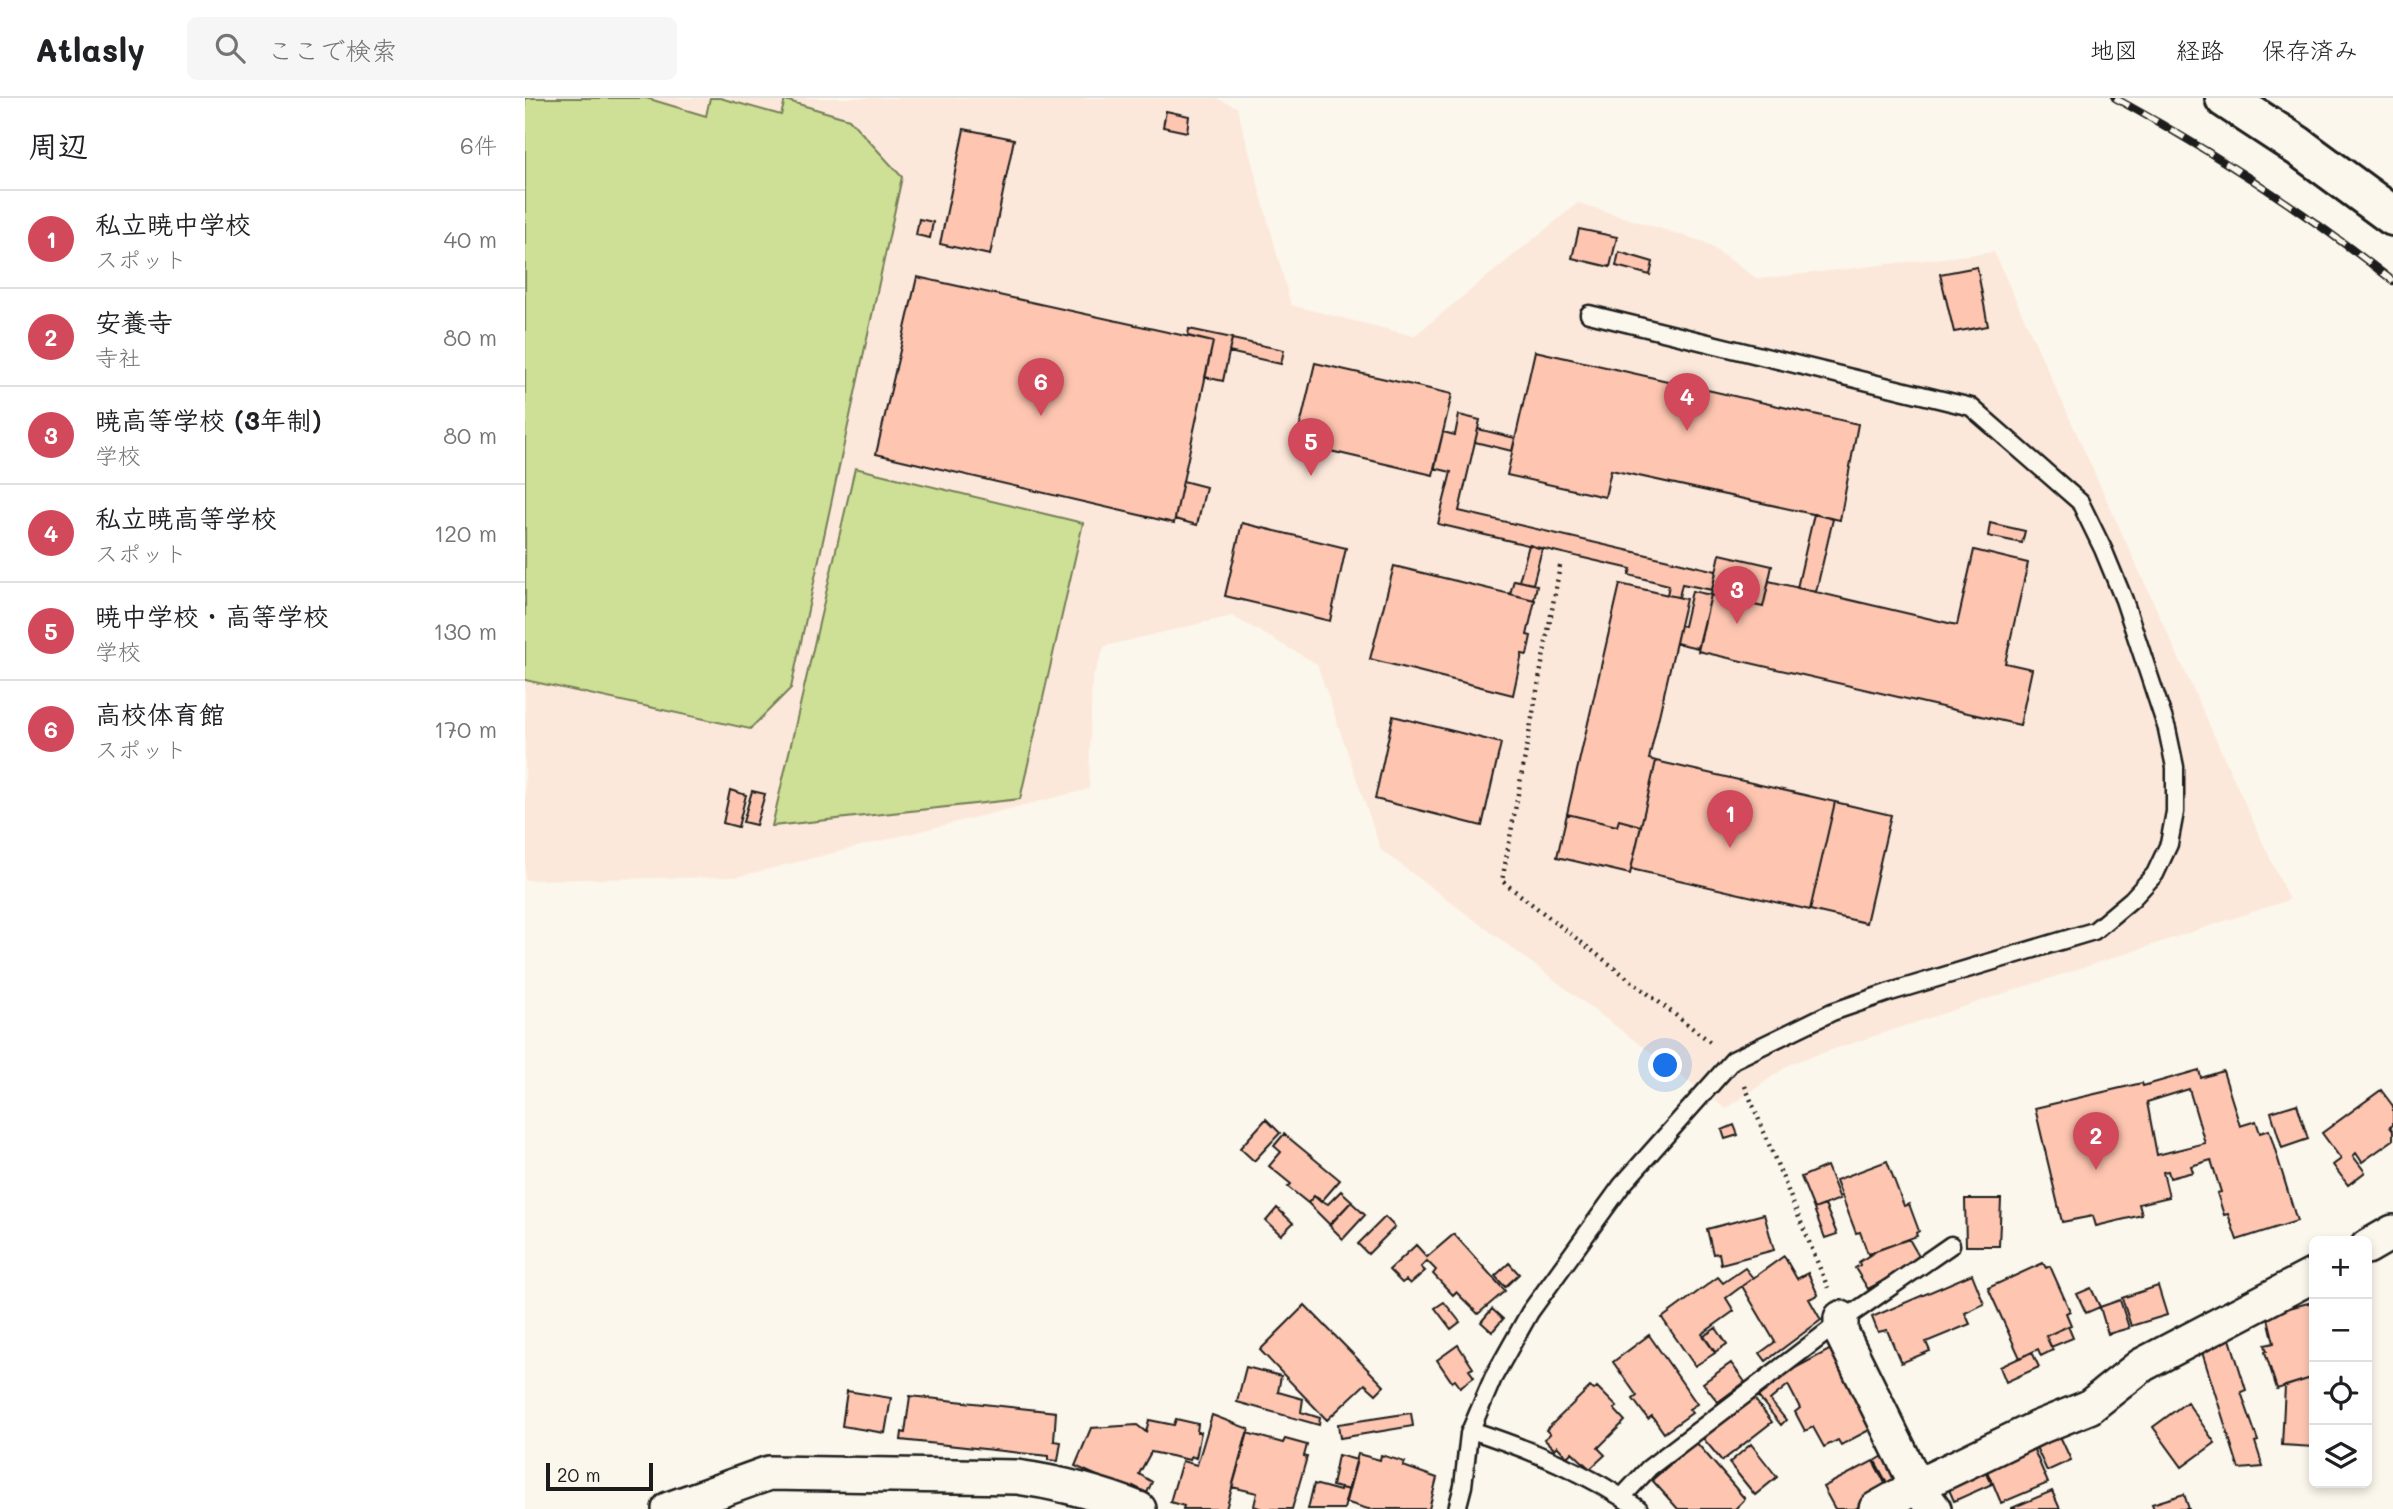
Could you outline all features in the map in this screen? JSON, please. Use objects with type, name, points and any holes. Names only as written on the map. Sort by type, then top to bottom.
[{"type":"main road","points":[[2225,98],[2298,146],[2393,216]]},
{"type":"street","points":[[2372,1244],[2393,1232]]},
{"type":"street","points":[[1876,1509],[1925,1498],[2037,1428],[2089,1407],[2142,1365],[2309,1278]]},
{"type":"street","points":[[1840,1320],[1841,1332],[1925,1498]]},
{"type":"street","points":[[669,1509],[769,1473],[1017,1477],[1096,1493],[1139,1509]]},
{"type":"lane","points":[[1457,1509],[1471,1430],[1505,1356],[1530,1312],[1622,1185],[1733,1060],[1832,1012],[2094,931],[2132,900],[2155,874],[2169,844],[2175,812],[2175,767],[2167,729],[2124,600],[2080,502],[1971,407],[1589,314]]},
{"type":"lane","points":[[1622,1497],[1649,1468],[1840,1320],[1951,1245]]},
{"type":"lane","points":[[1471,1430],[1538,1453],[1594,1480],[1639,1509]]},
{"type":"path","points":[[1560,566],[1502,881],[1733,1060]]},
{"type":"path","points":[[1755,1110],[1840,1320]]},
{"type":"shaded area","points":[[525,98],[1216,98],[1237,107],[1291,305],[1414,336],[1578,203],[1704,242],[1758,279],[1994,252],[2289,900],[1792,1063],[1726,1109],[1381,850],[1317,664],[1232,616],[1105,646],[1092,679],[1089,789],[737,877],[525,880]]},
{"type":"green space","points":[[525,98],[646,98],[706,116],[710,98],[720,98],[781,115],[785,100],[849,119],[902,177],[791,688],[750,729],[525,680]]},
{"type":"green space","points":[[855,468],[1083,523],[1020,799],[772,826]]},
{"type":"building","points":[[1166,111],[1189,116],[1187,132],[1163,127]]},
{"type":"building","points":[[964,129],[1014,139],[990,255],[940,244]]},
{"type":"building","points":[[919,219],[933,222],[930,238],[916,235]]},
{"type":"building","points":[[1579,229],[1617,237],[1610,267],[1572,258]]},
{"type":"building","points":[[1619,252],[1653,262],[1650,275],[1616,266]]},
{"type":"building","points":[[1977,267],[1988,326],[1954,332],[1940,274]]},
{"type":"building","points":[[917,277],[1213,342],[1174,523],[876,454]]},
{"type":"building","points":[[1189,329],[1232,338],[1223,381],[1205,377],[1213,342],[1188,336]]},
{"type":"building","points":[[1232,339],[1284,350],[1281,364],[1229,352]]},
{"type":"building","points":[[1535,351],[1858,424],[1840,520],[1611,470],[1605,497],[1507,475]]},
{"type":"building","points":[[1315,363],[1452,394],[1433,475],[1296,443]]},
{"type":"building","points":[[1459,415],[1480,420],[1459,511],[1716,571],[1712,590],[1682,584],[1679,597],[1667,595],[1669,585],[1629,575],[1631,569],[1438,524],[1451,472],[1434,468],[1443,432],[1455,435]]},
{"type":"building","points":[[1478,429],[1515,438],[1512,451],[1475,442]]},
{"type":"building","points":[[1183,481],[1206,487],[1197,525],[1175,519]]},
{"type":"building","points":[[1814,514],[1833,519],[1816,592],[1797,588]]},
{"type":"building","points":[[1242,523],[1346,548],[1330,621],[1225,596]]},
{"type":"building","points":[[1990,523],[2025,531],[2022,543],[1988,536]]},
{"type":"building","points":[[1529,545],[1542,549],[1533,584],[1519,581]]},
{"type":"building","points":[[1974,550],[2028,563],[2005,663],[2032,669],[2020,725],[1698,651],[1711,595],[1763,607],[1769,581],[1957,625]]},
{"type":"building","points":[[1720,554],[1772,566],[1763,607],[1711,595]]},
{"type":"building","points":[[1394,566],[1535,600],[1527,635],[1531,636],[1527,655],[1522,654],[1513,695],[1370,659]]},
{"type":"building","points":[[1514,580],[1537,585],[1534,600],[1510,594]]},
{"type":"building","points":[[1620,584],[1686,599],[1649,759],[1656,761],[1641,826],[1619,820],[1617,826],[1567,814]]},
{"type":"building","points":[[1692,591],[1711,595],[1698,648],[1676,643],[1680,625],[1684,626]]},
{"type":"building","points":[[1393,716],[1501,743],[1482,826],[1375,799]]},
{"type":"building","points":[[1656,761],[1835,802],[1810,910],[1631,869]]},
{"type":"building","points":[[730,790],[746,795],[738,827],[723,823]]},
{"type":"building","points":[[752,791],[765,794],[756,825],[743,822]]},
{"type":"building","points":[[1835,802],[1891,815],[1866,923],[1810,910]]},
{"type":"building","points":[[1567,814],[1617,826],[1619,820],[1641,826],[1630,874],[1557,857]]},
{"type":"building","points":[[2199,1070],[2201,1078],[2223,1071],[2240,1126],[2256,1121],[2260,1133],[2269,1130],[2297,1221],[2237,1240],[2228,1214],[2224,1215],[2217,1193],[2221,1192],[2211,1160],[2191,1166],[2193,1172],[2170,1178],[2168,1171],[2163,1172],[2169,1197],[2139,1204],[2142,1215],[2096,1226],[2093,1216],[2062,1222],[2035,1108],[2142,1083],[2143,1086]],"holes":[[[2189,1089],[2205,1143],[2157,1155],[2147,1102]]]},
{"type":"building","points":[[2381,1090],[2393,1106],[2393,1125],[2390,1127],[2393,1140],[2362,1162],[2356,1153],[2353,1156],[2365,1172],[2348,1185],[2333,1165],[2341,1159],[2322,1133]]},
{"type":"building","points":[[2297,1104],[2308,1139],[2282,1148],[2271,1112]]},
{"type":"building","points":[[1266,1119],[1280,1133],[1254,1161],[1240,1148]]},
{"type":"building","points":[[1734,1125],[1738,1135],[1725,1139],[1722,1130]]},
{"type":"building","points":[[1284,1134],[1340,1180],[1321,1202],[1314,1196],[1308,1203],[1288,1187],[1291,1184],[1269,1166],[1281,1152],[1274,1146]]},
{"type":"building","points":[[1887,1161],[1904,1206],[1909,1204],[1919,1231],[1917,1236],[1868,1254],[1860,1232],[1856,1233],[1836,1180]]},
{"type":"building","points":[[1827,1166],[1840,1199],[1814,1209],[1801,1177]]},
{"type":"building","points":[[1341,1191],[1352,1201],[1330,1225],[1308,1203],[1314,1196],[1328,1204]]},
{"type":"building","points":[[1965,1199],[2001,1199],[1999,1246],[1966,1246]]},
{"type":"building","points":[[1351,1202],[1365,1215],[1343,1239],[1329,1225]]},
{"type":"building","points":[[1825,1205],[1837,1234],[1825,1238],[1814,1209]]},
{"type":"building","points":[[1277,1208],[1293,1223],[1281,1235],[1266,1221]]},
{"type":"building","points":[[1764,1214],[1774,1250],[1721,1264],[1719,1253],[1713,1254],[1707,1229]]},
{"type":"building","points":[[1385,1217],[1395,1227],[1368,1254],[1358,1244]]},
{"type":"building","points":[[1454,1234],[1505,1291],[1478,1314],[1456,1292],[1453,1295],[1433,1274],[1436,1270],[1427,1261],[1421,1267],[1425,1271],[1410,1284],[1406,1280],[1402,1283],[1389,1270],[1416,1245],[1427,1257]]},
{"type":"building","points":[[1909,1239],[1921,1260],[1868,1289],[1855,1268],[1860,1265],[1859,1262],[1878,1250]]},
{"type":"building","points":[[1784,1256],[1797,1279],[1808,1273],[1818,1295],[1809,1299],[1821,1320],[1766,1361],[1760,1353],[1775,1342],[1742,1286]]},
{"type":"building","points":[[1509,1263],[1519,1274],[1505,1287],[1495,1276]]},
{"type":"building","points":[[2043,1263],[2046,1268],[2050,1266],[2070,1311],[2066,1313],[2071,1325],[2046,1336],[2053,1350],[2041,1356],[2038,1349],[2020,1358],[1988,1288]]},
{"type":"building","points":[[1745,1268],[1753,1278],[1726,1298],[1734,1311],[1702,1334],[1715,1353],[1695,1366],[1662,1318],[1718,1277],[1723,1283]]},
{"type":"building","points":[[1972,1274],[1984,1304],[1965,1313],[1970,1324],[1926,1342],[1930,1351],[1901,1363],[1887,1330],[1878,1332],[1872,1317]]},
{"type":"building","points":[[2158,1286],[2167,1315],[2131,1326],[2122,1298]]},
{"type":"building","points":[[2091,1288],[2100,1307],[2086,1313],[2077,1294]]},
{"type":"building","points":[[2120,1300],[2129,1328],[2108,1334],[2100,1307]]},
{"type":"building","points":[[1444,1302],[1460,1322],[1451,1329],[1435,1308]]},
{"type":"building","points":[[2309,1303],[2309,1379],[2277,1389],[2265,1352],[2265,1345],[2274,1343],[2267,1314]]},
{"type":"building","points":[[1305,1305],[1384,1386],[1376,1394],[1365,1384],[1327,1420],[1260,1350]]},
{"type":"building","points":[[1492,1309],[1503,1319],[1492,1332],[1481,1322]]},
{"type":"building","points":[[2068,1326],[2073,1338],[2051,1347],[2046,1336]]},
{"type":"building","points":[[1716,1328],[1727,1344],[1715,1352],[1704,1336]]},
{"type":"building","points":[[1649,1335],[1697,1404],[1689,1409],[1692,1413],[1664,1433],[1652,1416],[1648,1419],[1633,1399],[1637,1396],[1613,1362]]},
{"type":"building","points":[[2230,1339],[2246,1390],[2241,1392],[2258,1441],[2255,1442],[2263,1467],[2239,1469],[2201,1349]]},
{"type":"building","points":[[1458,1345],[1473,1368],[1469,1370],[1474,1377],[1460,1387],[1455,1380],[1452,1382],[1437,1360]]},
{"type":"building","points":[[1831,1349],[1873,1428],[1841,1445],[1838,1440],[1824,1447],[1813,1427],[1805,1431],[1795,1412],[1800,1408],[1788,1385],[1770,1400],[1786,1420],[1781,1425],[1757,1395],[1780,1376]]},
{"type":"building","points":[[2032,1352],[2039,1367],[2006,1382],[2000,1367]]},
{"type":"building","points":[[1731,1363],[1745,1382],[1718,1402],[1703,1383]]},
{"type":"building","points":[[1246,1367],[1281,1376],[1278,1392],[1303,1399],[1301,1412],[1320,1418],[1319,1425],[1237,1402]]},
{"type":"building","points":[[2309,1379],[2309,1447],[2282,1445],[2285,1386]]},
{"type":"building","points":[[1590,1387],[1594,1390],[1597,1387],[1617,1407],[1614,1409],[1625,1421],[1598,1448],[1605,1455],[1590,1469],[1572,1452],[1567,1457],[1557,1446],[1554,1449],[1544,1439],[1550,1434],[1546,1430]]},
{"type":"building","points":[[847,1391],[891,1398],[885,1433],[842,1426]]},
{"type":"building","points":[[910,1396],[1056,1412],[1054,1441],[1061,1442],[1058,1461],[1048,1460],[1048,1456],[901,1440],[902,1432],[905,1433]]},
{"type":"building","points":[[1753,1397],[1772,1422],[1722,1461],[1702,1437]]},
{"type":"building","points":[[2187,1402],[2215,1443],[2182,1467],[2153,1427]]},
{"type":"building","points":[[1411,1413],[1413,1426],[1340,1438],[1338,1424]]},
{"type":"building","points":[[1212,1415],[1249,1429],[1226,1509],[1183,1509],[1184,1506],[1170,1502],[1182,1461],[1197,1465]]},
{"type":"building","points":[[1176,1419],[1198,1424],[1197,1432],[1201,1432],[1196,1458],[1191,1456],[1190,1460],[1151,1452],[1139,1474],[1152,1482],[1147,1493],[1133,1486],[1131,1491],[1075,1466],[1091,1428],[1137,1425],[1146,1432],[1149,1420],[1174,1425]]},
{"type":"building","points":[[1247,1433],[1283,1443],[1285,1439],[1307,1445],[1304,1456],[1307,1457],[1292,1509],[1262,1509],[1254,1506],[1257,1493],[1232,1487]]},
{"type":"building","points":[[2059,1434],[2071,1460],[2047,1471],[2035,1445]]},
{"type":"building","points":[[1696,1442],[1745,1499],[1737,1509],[1678,1509],[1652,1480]]},
{"type":"building","points":[[1751,1444],[1777,1477],[1755,1495],[1729,1463]]},
{"type":"building","points":[[2032,1445],[2048,1483],[2001,1503],[1985,1464]]},
{"type":"building","points":[[1358,1454],[1380,1460],[1381,1455],[1405,1462],[1403,1466],[1437,1478],[1429,1509],[1368,1509],[1345,1502]]},
{"type":"building","points":[[1338,1455],[1357,1460],[1349,1490],[1332,1486]]},
{"type":"building","points":[[1885,1455],[1898,1480],[1888,1485],[1875,1461]]},
{"type":"building","points":[[1873,1461],[1886,1485],[1875,1499],[1855,1509],[1835,1509],[1823,1487]]},
{"type":"building","points":[[1983,1466],[1992,1484],[1954,1501],[1946,1483]]},
{"type":"building","points":[[1314,1484],[1340,1491],[1341,1488],[1349,1490],[1344,1509],[1308,1509]]},
{"type":"building","points":[[2052,1491],[2060,1509],[2012,1509],[2012,1508]]},
{"type":"building","points":[[2184,1494],[2189,1509],[2154,1509],[2152,1504]]},
{"type":"railway","points":[[2115,98],[2258,184],[2393,281]]},
{"type":"place","name":"高校体育館","points":[[1041,416]]},
{"type":"place","name":"私立暁高等学校","points":[[1687,431]]},
{"type":"place","name":"暁中学校・高等学校","points":[[1311,476]]},
{"type":"place","name":"暁高等学校 (3年制)","points":[[1737,624]]},
{"type":"place","name":"私立暁中学校","points":[[1730,848]]},
{"type":"place","name":"安養寺","points":[[2096,1170]]}]
